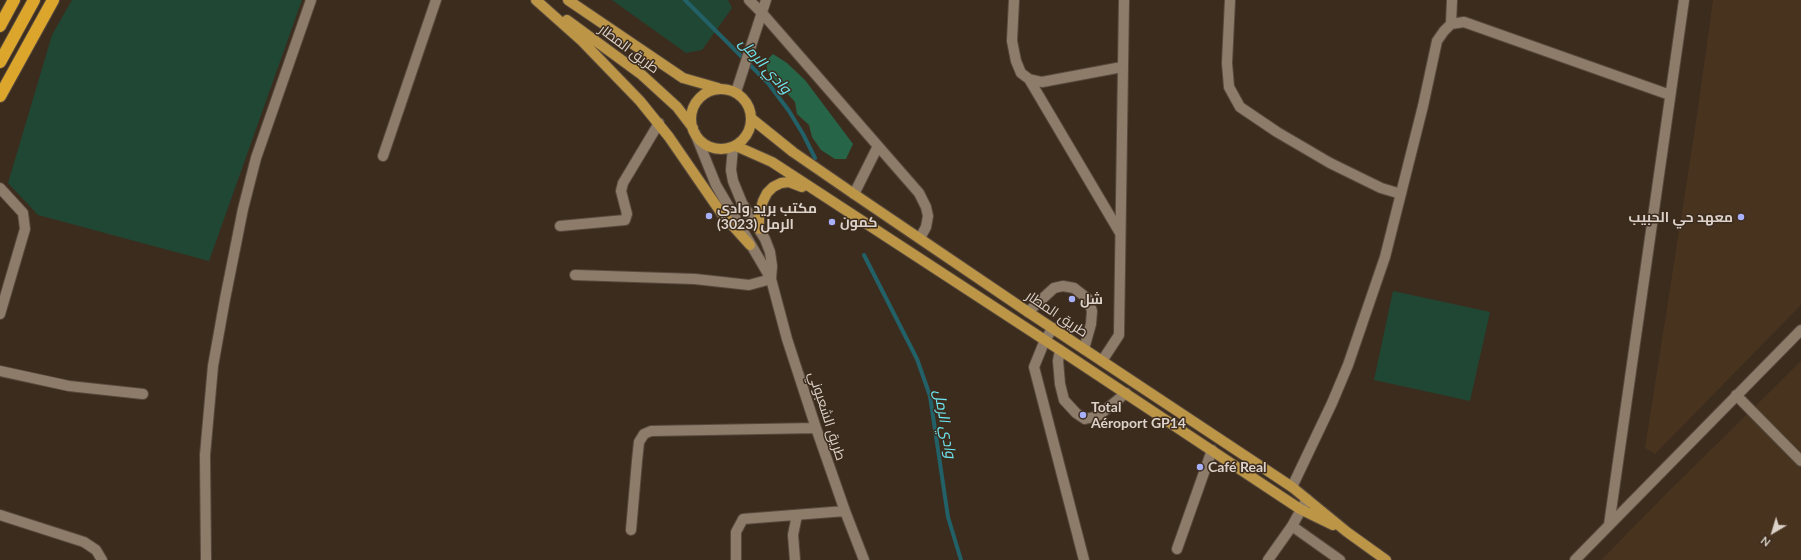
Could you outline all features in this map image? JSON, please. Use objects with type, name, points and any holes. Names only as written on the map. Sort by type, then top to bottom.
[{"type":"highway","points":[[0,26],[14,0]]},
{"type":"highway","points":[[0,62],[34,0]]},
{"type":"highway","points":[[0,96],[53,0]]},
{"type":"main road","points":[[536,0],[612,71],[659,123],[722,214],[750,245]]},
{"type":"main road","name":"طريق المطار","points":[[539,0],[642,75],[677,107],[694,130]]},
{"type":"main road","name":"طريق المطار","points":[[568,0],[683,78],[720,88]]},
{"type":"main road","points":[[720,88],[736,92],[748,103],[752,119],[747,134],[734,146],[722,149],[711,147],[702,142],[694,130],[691,119],[692,110],[696,101],[711,90],[720,88]]},
{"type":"main road","name":"طريق المطار","points":[[752,119],[793,152],[854,194],[1028,312],[1292,487],[1347,532],[1386,560]]},
{"type":"main road","name":"طريق المطار","points":[[734,146],[772,162],[1126,393],[1300,509],[1347,532]]},
{"type":"main road","points":[[759,229],[759,215],[762,201],[766,193],[773,187],[781,183],[789,182],[818,193]]},
{"type":"street","points":[[206,560],[205,455],[211,386],[225,299],[243,209],[256,158],[274,102],[311,0]]},
{"type":"street","points":[[383,156],[436,0]]},
{"type":"street","points":[[749,0],[919,193],[926,207],[928,216],[926,227],[920,238]]},
{"type":"street","points":[[736,92],[766,0]]},
{"type":"street","points":[[1014,0],[1012,41],[1016,61],[1021,73],[1029,79],[1120,232]]},
{"type":"street","points":[[1102,361],[1119,335],[1124,0]]},
{"type":"street","points":[[1230,0],[1227,63],[1229,87],[1240,107],[1277,132],[1330,163],[1381,188],[1401,194]]},
{"type":"street","points":[[1451,24],[1452,0]]},
{"type":"street","points":[[1609,526],[1684,0]]},
{"type":"street","points":[[1292,487],[1332,403],[1348,365],[1385,257],[1423,106],[1437,41],[1444,31],[1451,24],[1464,22],[1670,94]]},
{"type":"street","points":[[1029,79],[1042,82],[1122,67]]},
{"type":"street","points":[[560,226],[625,220],[627,214],[621,191],[623,183],[659,123]]},
{"type":"street","name":"طريق الشعبوني","points":[[694,130],[716,185],[771,279],[787,339],[816,428],[845,512],[864,560]]},
{"type":"street","name":"طريق الشعبوني","points":[[734,146],[731,170],[732,181],[742,204],[759,229],[770,252],[772,266],[771,279]]},
{"type":"street","points":[[854,194],[878,146]]},
{"type":"street","points":[[0,188],[23,213],[25,229],[0,314]]},
{"type":"street","points":[[575,275],[695,279],[750,285],[771,279]]},
{"type":"street","points":[[1028,312],[1054,288],[1063,286],[1074,288],[1088,299],[1092,311],[1091,324],[1084,349]]},
{"type":"street","points":[[1053,328],[1045,340],[1034,367],[1084,560]]},
{"type":"street","points":[[1575,560],[1801,330]]},
{"type":"street","points":[[1060,350],[1058,361],[1060,384],[1064,400],[1076,413],[1085,419],[1098,416],[1126,393]]},
{"type":"street","points":[[0,371],[69,386],[143,394]]},
{"type":"street","points":[[1736,395],[1801,461]]},
{"type":"street","points":[[631,530],[638,448],[639,442],[644,434],[651,431],[816,428]]},
{"type":"street","points":[[1177,548],[1212,450]]},
{"type":"street","points":[[1268,560],[1292,526],[1307,498]]},
{"type":"street","points":[[736,560],[736,532],[743,519],[845,512]]},
{"type":"street","points":[[0,515],[84,542],[96,550],[102,560]]},
{"type":"street","points":[[795,560],[793,536],[797,515]]},
{"type":"street","points":[[1292,526],[1340,560]]},
{"type":"shaded area","name":"معهد حي الحبيب","points":[[1713,0],[1801,0],[1801,305],[1655,454],[1645,448],[1695,129]]},
{"type":"shaded area","points":[[1801,361],[1801,560],[1601,560],[1665,495]]},
{"type":"green space","points":[[72,0],[302,0],[209,261],[38,215],[8,183],[52,35]]},
{"type":"green space","points":[[612,0],[728,0],[732,8],[702,50],[686,53]]},
{"type":"green space","points":[[773,54],[787,63],[805,80],[853,144],[846,159],[835,159],[821,150],[812,137],[809,125],[797,114],[795,102],[767,71],[767,60]]},
{"type":"green space","points":[[1393,291],[1490,312],[1470,401],[1374,380]]},
{"type":"waterway","name":"وادي الرمل","points":[[685,0],[768,83],[789,111],[815,158]]},
{"type":"waterway","name":"وادي الرمل","points":[[864,255],[917,359],[930,396],[948,517],[961,560]]},
{"type":"place","name":"مكتب بريد وادي الرمل (3023)","points":[[709,216]]},
{"type":"place","name":"معهد حي الحبيب","points":[[1741,217]]},
{"type":"place","name":"كمون","points":[[832,222]]},
{"type":"place","name":"شل","points":[[1072,299]]},
{"type":"place","name":"Total Aéroport GP14","points":[[1083,415]]},
{"type":"place","name":"Café Real","points":[[1200,467]]}]
